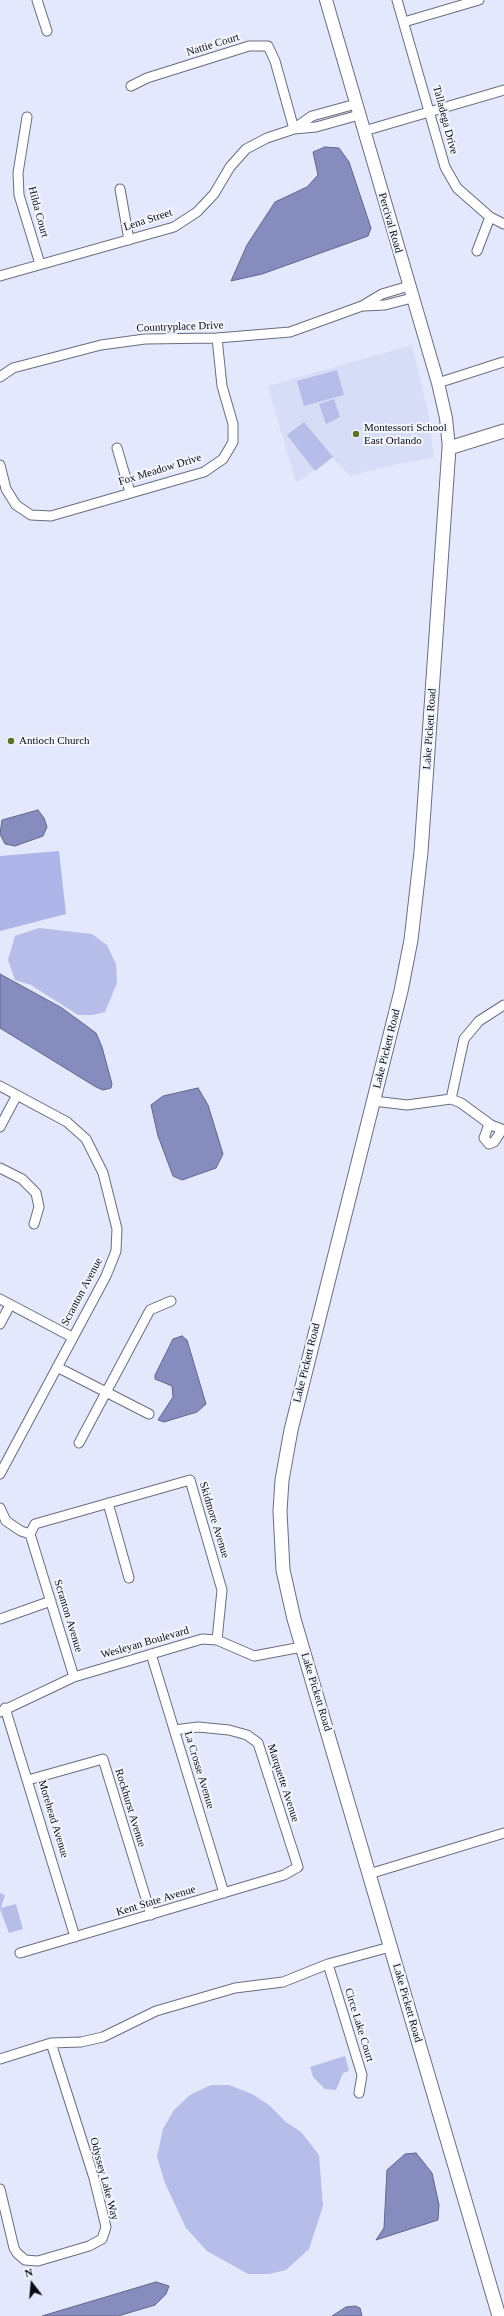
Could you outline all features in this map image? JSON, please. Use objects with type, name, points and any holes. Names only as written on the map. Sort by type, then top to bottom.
[{"type":"main road","points":[[449,448],[504,431]]},
{"type":"main road","name":"Lake Pickett Road","points":[[449,448],[417,894],[406,969],[296,1410],[282,1480],[280,1526],[283,1570],[302,1647],[499,2316]]},
{"type":"street","points":[[37,0],[46,32]]},
{"type":"street","name":"Percival Road","points":[[326,0],[410,292],[438,383],[446,418],[449,448]]},
{"type":"street","name":"Talladega Drive","points":[[397,0],[445,166],[458,188],[490,217],[504,224]]},
{"type":"street","points":[[404,22],[479,0]]},
{"type":"street","name":"Nattie Court","points":[[131,86],[147,78],[249,46],[268,46],[275,61],[294,129]]},
{"type":"street","points":[[364,130],[504,90]]},
{"type":"street","name":"Lena Street","points":[[0,276],[174,227],[197,212],[214,194],[230,167],[246,149],[267,138],[294,129],[316,127],[357,110]]},
{"type":"street","name":"Hilda Court","points":[[27,117],[18,172],[19,195],[40,264]]},
{"type":"street","points":[[120,189],[129,240]]},
{"type":"street","points":[[477,251],[490,217]]},
{"type":"street","name":"Countryplace Drive","points":[[0,377],[13,368],[101,345],[145,339],[216,338],[290,332],[362,306],[385,305],[410,292]]},
{"type":"street","name":"Fox Meadow Drive","points":[[0,465],[6,489],[16,505],[31,515],[51,516],[130,492],[204,472],[223,459],[233,442],[233,424],[222,386],[216,338]]},
{"type":"street","points":[[438,383],[503,362]]},
{"type":"street","points":[[117,448],[130,492]]},
{"type":"street","points":[[451,1099],[464,1040],[479,1021],[504,1005]]},
{"type":"street","name":"Scranton Avenue","points":[[0,1086],[67,1122],[86,1139],[96,1154],[103,1173],[114,1212],[117,1229],[116,1251],[106,1276],[0,1474]]},
{"type":"street","points":[[0,1127],[17,1095]]},
{"type":"street","points":[[374,1101],[407,1105],[451,1099],[461,1103],[489,1124],[503,1130],[494,1142],[489,1144],[484,1138],[489,1124]]},
{"type":"street","points":[[0,1168],[22,1179],[36,1193],[39,1207],[34,1224]]},
{"type":"street","points":[[0,1299],[72,1337]]},
{"type":"street","points":[[79,1443],[150,1310],[171,1301]]},
{"type":"street","points":[[0,1324],[10,1305]]},
{"type":"street","points":[[57,1367],[149,1414]]},
{"type":"street","name":"Skidmore Avenue","points":[[30,1534],[35,1524],[190,1480],[222,1590],[217,1640]]},
{"type":"street","points":[[108,1504],[129,1578]]},
{"type":"street","points":[[0,1508],[6,1521],[21,1531],[30,1534]]},
{"type":"street","name":"Scranton Avenue","points":[[30,1534],[74,1677]]},
{"type":"street","points":[[0,1619],[51,1601]]},
{"type":"street","name":"Wesleyan Boulevard","points":[[3,1710],[74,1677],[202,1639],[217,1640],[254,1656],[272,1654],[302,1647]]},
{"type":"street","name":"La Crosse Avenue","points":[[151,1654],[224,1893]]},
{"type":"street","name":"Morehead Avenue","points":[[3,1710],[28,1780],[76,1937]]},
{"type":"street","name":"Marquette Avenue","points":[[174,1730],[198,1727],[229,1730],[247,1735],[258,1743],[298,1867]]},
{"type":"street","name":"Rockhurst Avenue","points":[[28,1780],[103,1758],[151,1915]]},
{"type":"street","points":[[369,1874],[504,1833]]},
{"type":"street","name":"Kent State Avenue","points":[[20,1953],[284,1875],[298,1867]]},
{"type":"street","points":[[0,2059],[51,2043],[81,2042],[103,2037],[156,2011],[235,1988],[284,1982],[328,1964],[390,1947]]},
{"type":"street","name":"Circe Lake Court","points":[[328,1964],[362,2075],[359,2093]]},
{"type":"street","name":"Odyssey Lake Way","points":[[0,2189],[14,2248],[16,2253],[25,2260],[38,2260],[89,2246],[102,2239],[106,2227],[94,2178],[51,2043]]},
{"type":"shaded area","points":[[325,147],[339,148],[349,162],[371,228],[368,236],[262,274],[231,281],[247,245],[275,202],[307,187],[318,175],[313,152]]},
{"type":"shaded area","name":"Montessori School East Orlando","points":[[412,345],[428,411],[434,458],[398,464],[350,476],[332,457],[296,483],[268,386]]},
{"type":"shaded area","points":[[337,370],[344,395],[304,406],[297,381]]},
{"type":"shaded area","points":[[334,399],[340,417],[326,424],[319,404]]},
{"type":"shaded area","points":[[304,422],[333,457],[315,471],[287,435]]},
{"type":"shaded area","points":[[38,810],[44,818],[47,827],[43,836],[15,846],[5,844],[0,834],[2,820]]},
{"type":"shaded area","points":[[59,851],[66,914],[0,931],[0,856]]},
{"type":"shaded area","points":[[39,928],[92,934],[107,945],[116,964],[117,983],[105,1012],[93,1015],[78,1015],[31,985],[15,980],[8,960],[15,936]]},
{"type":"shaded area","points":[[0,974],[62,1008],[96,1033],[102,1047],[112,1084],[111,1088],[103,1090],[96,1087],[0,1028]]},
{"type":"shaded area","points":[[198,1088],[208,1105],[223,1154],[216,1168],[182,1180],[173,1176],[158,1136],[151,1105],[163,1096]]},
{"type":"shaded area","points":[[182,1336],[187,1340],[206,1404],[197,1412],[164,1422],[158,1420],[173,1397],[172,1386],[155,1379],[155,1375],[173,1339]]},
{"type":"shaded area","points":[[0,1893],[5,1895],[1,1908],[16,1904],[23,1929],[9,1933],[0,1909]]},
{"type":"shaded area","points":[[345,2056],[349,2071],[343,2073],[336,2090],[325,2089],[313,2077],[310,2067]]},
{"type":"shaded area","points":[[211,2085],[229,2085],[252,2094],[269,2105],[286,2122],[301,2132],[319,2155],[323,2206],[309,2249],[286,2270],[269,2274],[248,2274],[207,2251],[186,2228],[165,2183],[157,2157],[163,2129],[174,2110],[190,2095]]},
{"type":"shaded area","points":[[416,2153],[432,2173],[439,2205],[438,2220],[376,2240],[384,2228],[387,2170],[405,2154]]},
{"type":"shaded area","points":[[156,2282],[169,2286],[166,2294],[155,2305],[118,2316],[42,2316]]},
{"type":"shaded area","points":[[355,2306],[360,2308],[362,2316],[332,2316],[346,2307]]},
{"type":"place","name":"Montessori School East Orlando","points":[[356,434]]},
{"type":"place","name":"Antioch Church","points":[[11,741]]}]
